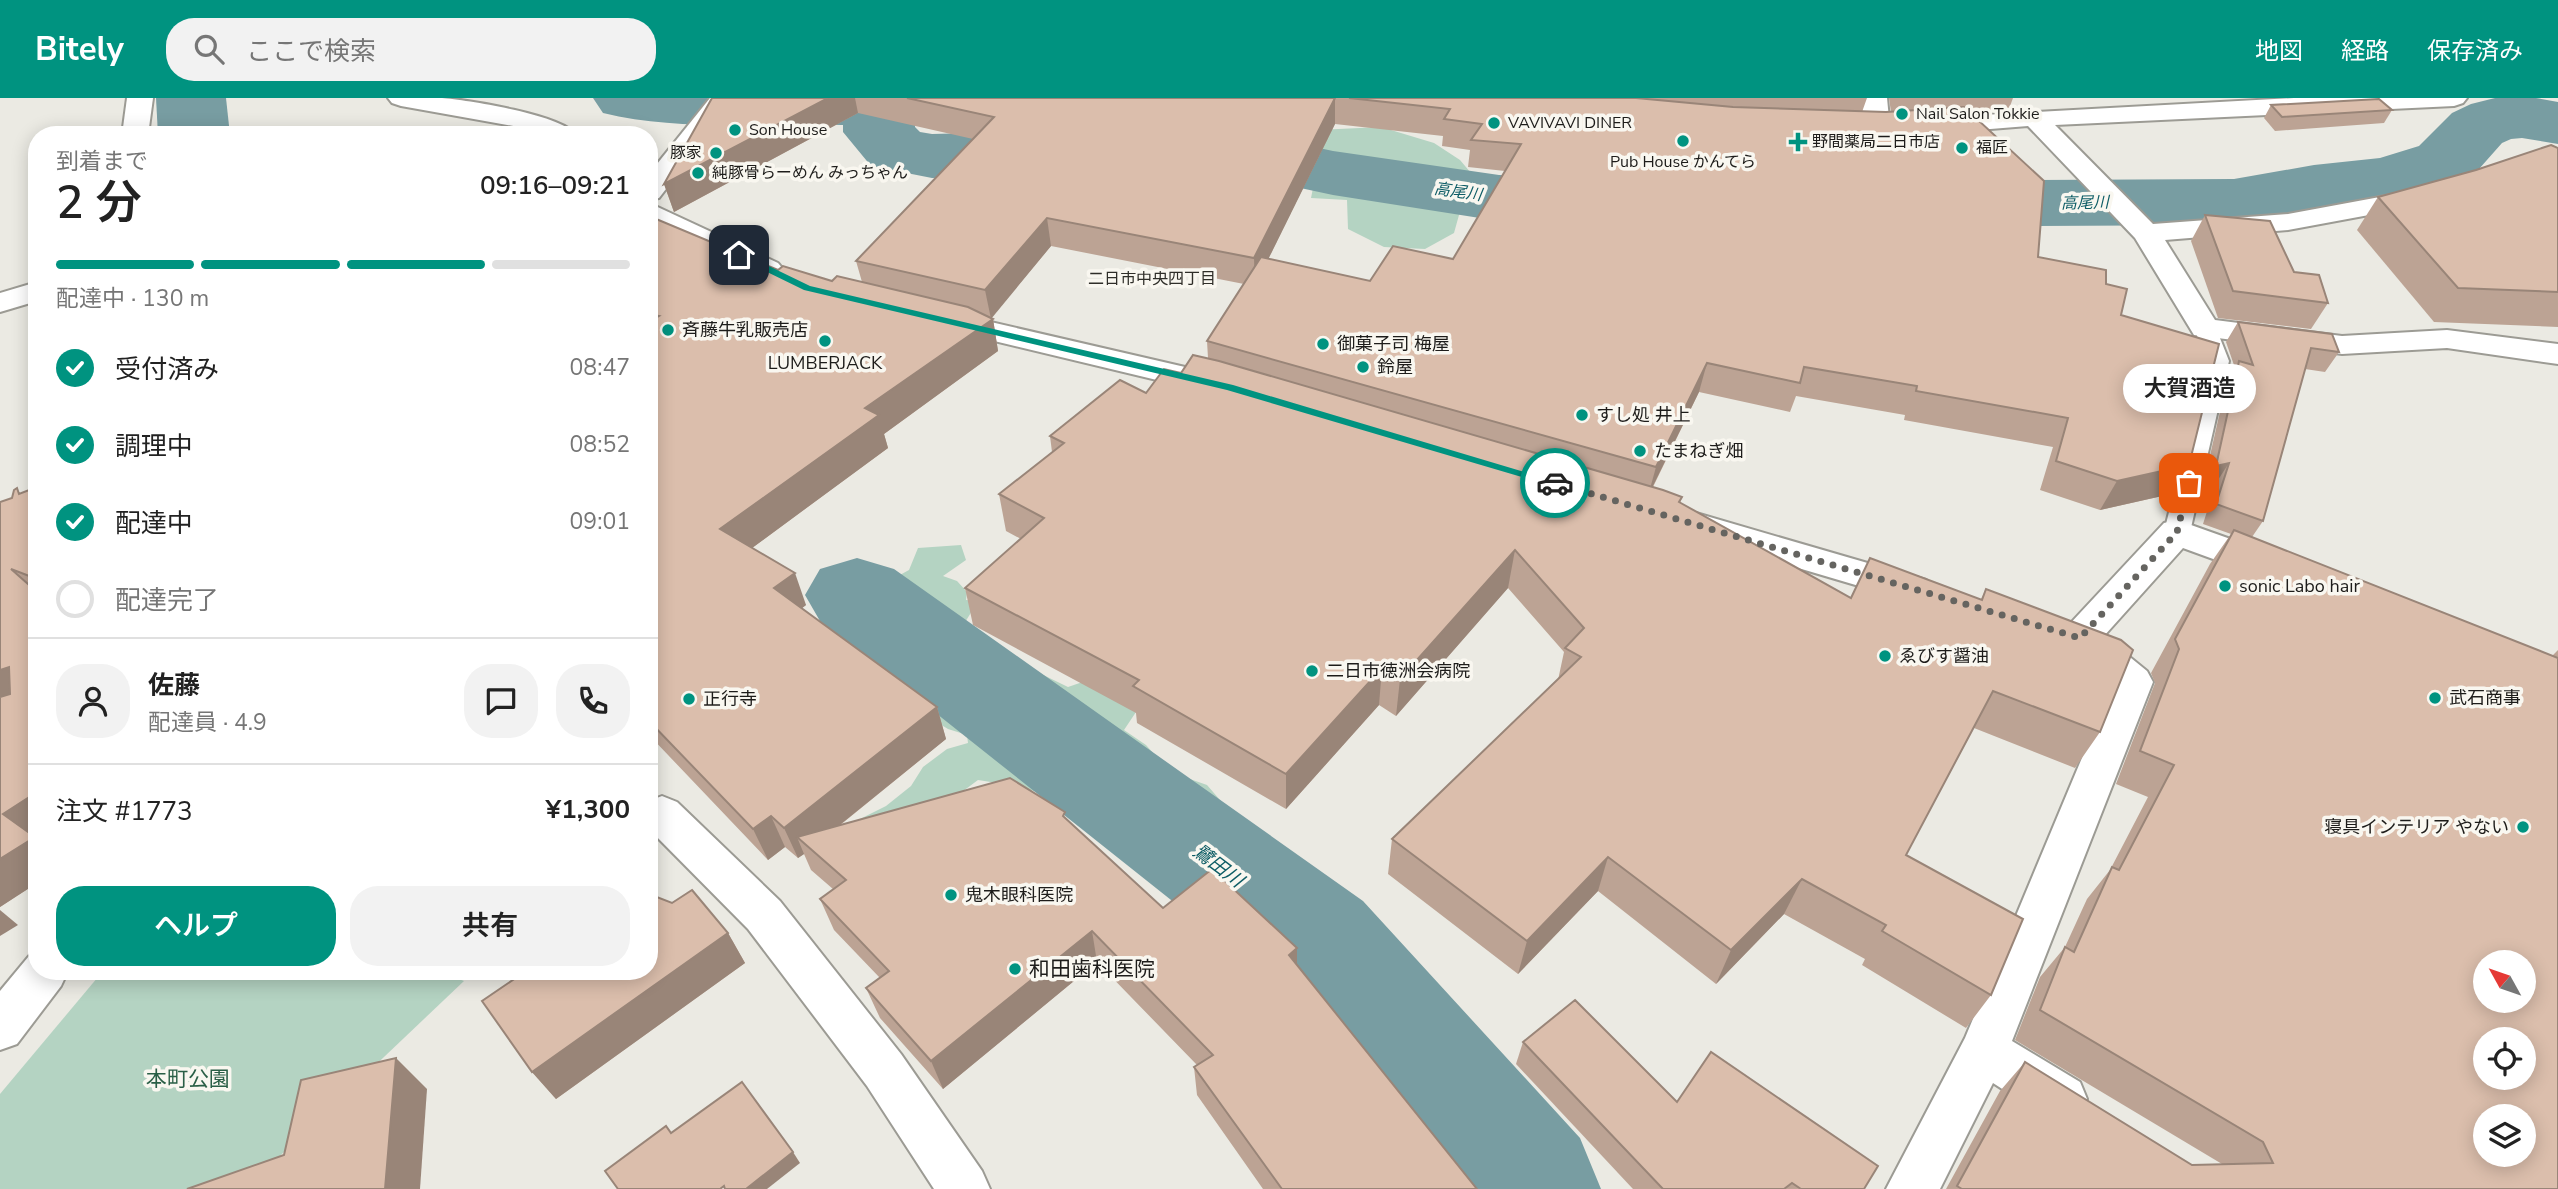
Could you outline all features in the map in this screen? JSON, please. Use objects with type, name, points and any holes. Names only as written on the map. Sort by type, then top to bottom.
[{"type":"street","points":[[136,126],[140,98]]},
{"type":"street","points":[[401,98],[544,126]]},
{"type":"street","points":[[658,183],[723,98]]},
{"type":"street","points":[[1874,98],[1877,130]]},
{"type":"street","points":[[1850,128],[1877,130],[2034,118],[2378,99],[2454,98]]},
{"type":"street","points":[[2034,118],[2141,229],[2204,328],[2342,345],[2447,339],[2558,355]]},
{"type":"street","points":[[2141,229],[2288,222],[2453,192]]},
{"type":"street","points":[[658,196],[794,282]]},
{"type":"street","points":[[0,303],[28,294]]},
{"type":"street","points":[[916,314],[1242,391]]},
{"type":"street","points":[[1668,516],[1947,599]]},
{"type":"street","points":[[1912,1189],[1984,1051],[2133,682],[2066,634],[2177,532],[2304,579]]},
{"type":"street","points":[[658,812],[764,915],[884,1070],[964,1189]]},
{"type":"street","points":[[0,1028],[38,980]]},
{"type":"street","points":[[1984,1051],[2103,1124]]},
{"type":"lane","points":[[2177,532],[2218,362],[2204,328]]},
{"type":"green space","points":[[1276,98],[1317,130],[1381,127],[1434,143],[1460,160],[1481,185],[1459,215],[1454,233],[1425,249],[1384,247],[1348,229],[1347,200],[1311,198],[1313,188],[1284,179]]},
{"type":"green space","points":[[961,545],[966,560],[943,576],[957,581],[967,592],[966,600],[978,601],[964,624],[994,651],[1068,687],[1106,674],[1144,700],[1124,730],[1146,745],[1170,772],[1207,785],[1233,815],[1221,836],[1199,861],[1147,857],[1101,842],[1057,799],[1022,787],[978,780],[947,803],[831,844],[858,820],[886,806],[911,786],[923,767],[947,749],[968,743],[967,735],[948,729],[912,707],[917,691],[862,691],[819,642],[835,621],[857,615],[878,587],[909,570],[918,548]]},
{"type":"green space","name":"本町公園","points":[[95,980],[464,981],[245,1189],[0,1189],[0,1094]]},
{"type":"building","points":[[712,98],[828,98],[664,184]]},
{"type":"building","points":[[907,98],[1335,98],[1254,258],[1047,218],[985,290],[856,261],[994,117]]},
{"type":"building","points":[[1349,98],[1636,98],[1733,107],[1886,112],[1964,107],[2044,181],[2038,257],[2106,270],[2106,284],[2127,289],[2121,315],[2219,344],[2189,465],[2117,481],[2056,461],[2068,418],[1916,391],[1917,386],[1804,367],[1800,383],[1707,363],[1656,467],[1207,341],[1261,257],[1370,281],[1393,246],[1453,259],[1521,144],[1471,140],[1482,124],[1444,119],[1450,109]]},
{"type":"building","points":[[2379,99],[2392,110],[2282,117],[2271,105]]},
{"type":"building","points":[[2551,145],[2558,148],[2558,292],[2458,288],[2378,197],[2476,170]]},
{"type":"building","points":[[2205,215],[2270,221],[2294,272],[2319,275],[2328,303],[2233,291]]},
{"type":"building","points":[[658,220],[778,270],[783,266],[832,281],[837,276],[968,307],[993,319],[865,408],[879,415],[720,529],[795,573],[774,588],[937,707],[784,828],[771,816],[753,829],[658,730]]},
{"type":"building","points":[[2238,322],[2332,334],[2339,352],[2311,348],[2263,521],[2216,504],[2229,463],[2216,466],[2239,361],[2253,365]]},
{"type":"building","points":[[1193,355],[1682,497],[1679,502],[1851,598],[1870,558],[1982,600],[1986,589],[2121,640],[2133,650],[2100,732],[1993,691],[1906,855],[2023,919],[1991,995],[1882,931],[1886,925],[1802,879],[1731,950],[1608,857],[1527,941],[1392,839],[1581,657],[1565,648],[1584,628],[1515,550],[1400,679],[1382,668],[1286,774],[1133,686],[1139,680],[965,588],[1044,518],[999,494],[1064,443],[1050,436],[1120,380],[1146,393],[1164,369],[1181,373]]},
{"type":"building","points":[[17,488],[19,494],[28,490],[28,576],[11,569],[28,584],[28,798],[3,814],[28,832],[28,841],[0,859],[0,697],[10,694],[9,667],[0,670],[0,502],[12,498]]},
{"type":"building","points":[[2234,530],[2558,658],[2558,1189],[1962,1189],[1957,1186],[2025,1062],[2192,1165],[2273,1163],[2263,1142],[2040,1010],[2065,947],[2074,952],[2112,867],[2119,870],[2174,765],[2140,751],[2179,649],[2175,639]]},
{"type":"building","points":[[1010,778],[1065,812],[1063,816],[1163,908],[1212,869],[1297,948],[1289,955],[1477,1189],[1282,1189],[1194,1067],[1213,1055],[1092,931],[931,1061],[866,988],[889,971],[820,899],[846,880],[797,837]]},
{"type":"building","points":[[692,890],[728,933],[532,1072],[482,1001],[513,980],[658,980],[658,898],[672,903]]},
{"type":"building","points":[[1575,1000],[1677,1102],[1711,1052],[1878,1166],[1864,1189],[1801,1189],[1792,1183],[1784,1189],[1663,1189],[1523,1042]]},
{"type":"building","points":[[396,1058],[385,1189],[187,1189],[284,1155],[301,1080]]},
{"type":"building","points":[[742,1082],[793,1152],[746,1189],[725,1189],[724,1186],[720,1189],[618,1189],[605,1171],[666,1126],[671,1133]]},
{"type":"waterway","name":"鷺田川","points":[[191,98],[193,126]]},
{"type":"waterway","name":"高尾川","points":[[628,98],[691,103],[880,106],[879,132],[897,150],[932,156],[1012,154],[1100,145],[1202,145],[1333,173],[1499,198],[1604,201],[1636,196]]},
{"type":"waterway","name":"高尾川","points":[[1896,187],[2036,203],[2234,202],[2314,188],[2388,180],[2445,162],[2477,128],[2496,119],[2522,117],[2558,123]]},
{"type":"waterway","name":"鷺田川","points":[[857,595],[1318,941],[1529,1189]]},
{"type":"way so far","points":[[1555,483],[2080,638],[2177,532],[2189,483]]},
{"type":"place","name":"Nail Salon Tokkie","points":[[1902,114]]},
{"type":"place","name":"VAVIVAVI DINER","points":[[1494,123]]},
{"type":"place","name":"Son House","points":[[735,130]]},
{"type":"place","name":"Pub House かんてら","points":[[1683,141]]},
{"type":"place","name":"野間薬局二日市店","points":[[1798,142]]},
{"type":"place","name":"福匠","points":[[1962,148]]},
{"type":"place","name":"豚家","points":[[716,153]]},
{"type":"place","name":"純豚骨らーめん みっちゃん","points":[[698,173]]},
{"type":"place","name":"斉藤牛乳販売店","points":[[668,330]]},
{"type":"place","name":"LUMBERJACK","points":[[825,341]]},
{"type":"place","name":"御菓子司 梅屋","points":[[1323,344]]},
{"type":"place","name":"鈴屋","points":[[1363,367]]},
{"type":"place","name":"すし処 井上","points":[[1582,415]]},
{"type":"place","name":"たまねぎ畑","points":[[1640,451]]},
{"type":"place","name":"大賀酒造","points":[[2189,483]]},
{"type":"place","name":"sonic Labo hair","points":[[2225,586]]},
{"type":"place","name":"ゑびす醤油","points":[[1885,656]]},
{"type":"place","name":"二日市徳洲会病院","points":[[1312,671]]},
{"type":"place","name":"武石商事","points":[[2435,698]]},
{"type":"place","name":"正行寺","points":[[689,699]]},
{"type":"place","name":"寝具インテリア やない","points":[[2523,827]]},
{"type":"place","name":"鬼木眼科医院","points":[[951,895]]},
{"type":"place","name":"和田歯科医院","points":[[1015,969]]},
{"type":"district","name":"二日市中央四丁目","points":[[1152,279]]},
{"type":"route","points":[[739,255],[807,288],[1229,387],[1555,483]]}]
